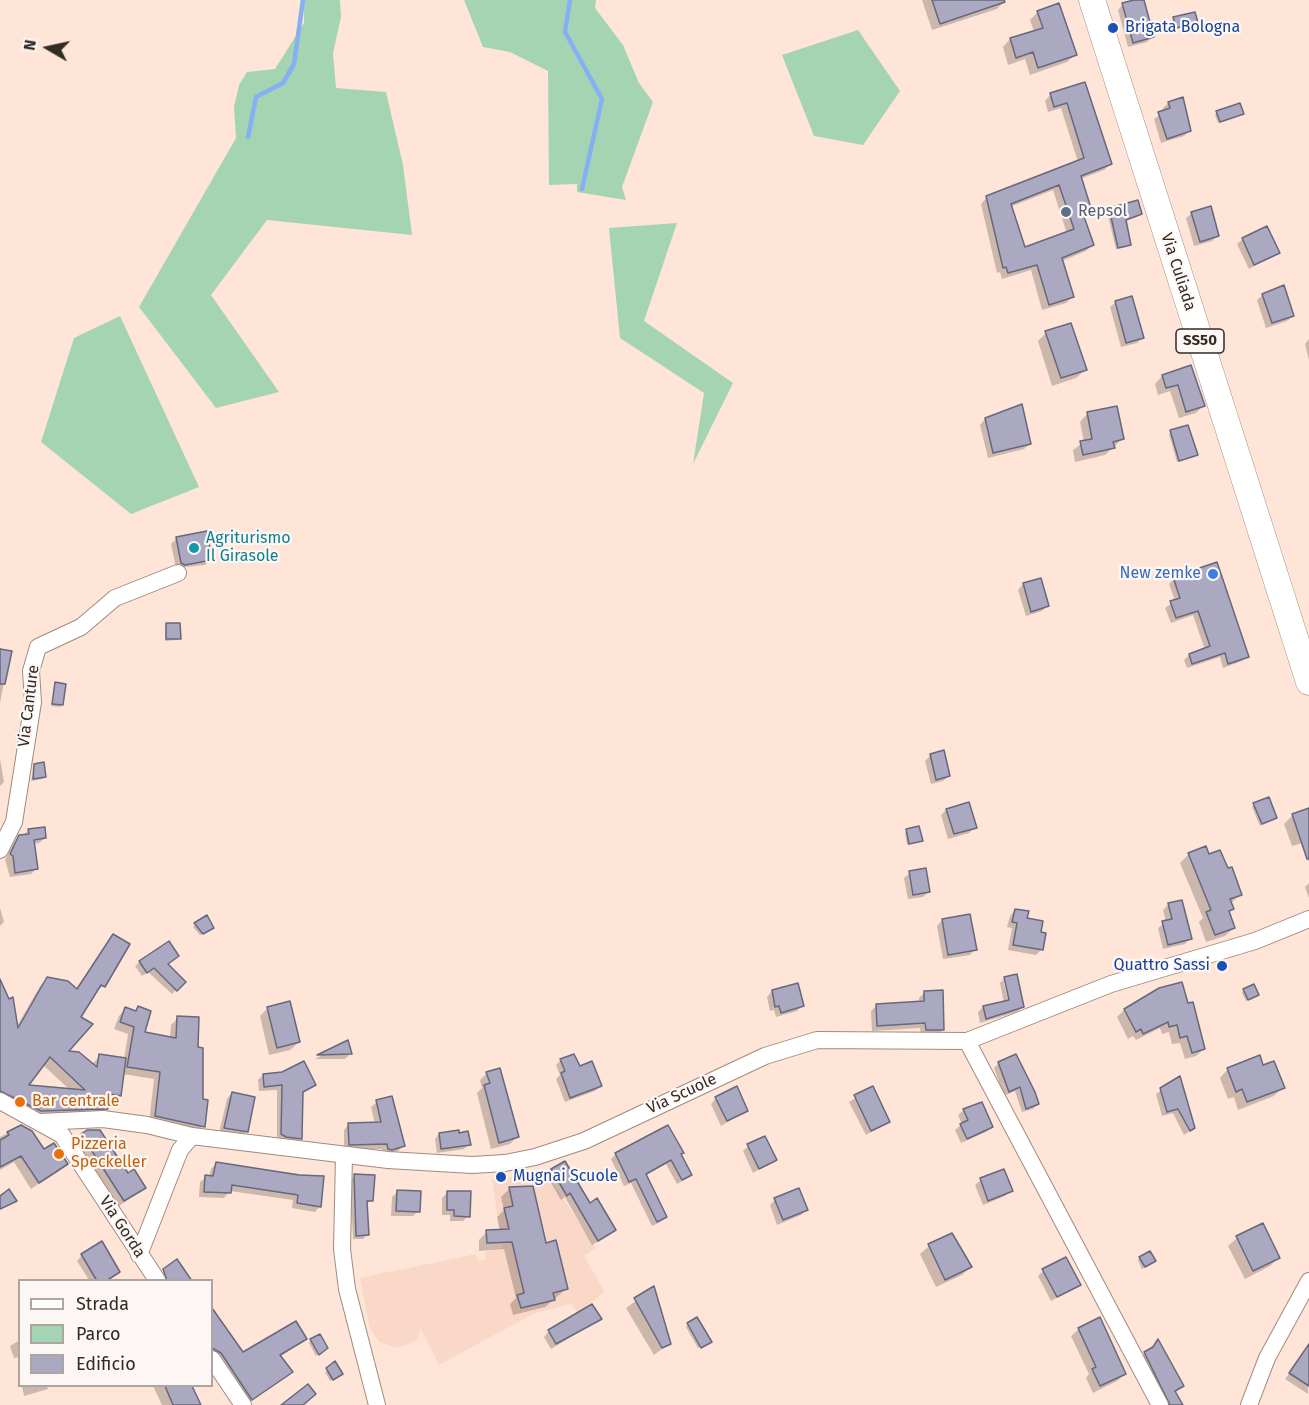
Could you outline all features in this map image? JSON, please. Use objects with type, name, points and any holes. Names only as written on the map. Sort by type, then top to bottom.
[{"type":"main road","name":"Via Culiada","points":[[1092,0],[1309,682]]},
{"type":"street","name":"Via Canture","points":[[0,850],[14,822],[33,702],[31,671],[38,647],[81,627],[115,598],[178,573]]},
{"type":"street","name":"Via Scuole","points":[[40,1122],[103,1119],[147,1125],[192,1136],[344,1155],[472,1165],[505,1163],[535,1157],[584,1141],[765,1056],[816,1040],[967,1041],[1111,984],[1255,941],[1309,919]]},
{"type":"street","points":[[967,1041],[1160,1405]]},
{"type":"street","points":[[0,1101],[40,1122]]},
{"type":"street","name":"Via Gorda","points":[[40,1122],[62,1135],[156,1279]]},
{"type":"street","points":[[139,1255],[180,1150],[192,1136]]},
{"type":"street","points":[[344,1155],[342,1249],[344,1269],[377,1405]]},
{"type":"street","points":[[1249,1405],[1266,1358],[1309,1281]]},
{"type":"street","points":[[213,1360],[243,1405]]},
{"type":"shaded area","points":[[545,1171],[596,1248],[584,1256],[605,1292],[577,1313],[572,1304],[535,1313],[439,1365],[420,1328],[418,1339],[397,1348],[379,1342],[370,1329],[360,1278],[476,1254],[478,1261],[486,1259],[484,1252],[502,1248],[492,1180]]},
{"type":"green space","points":[[304,0],[340,0],[341,17],[333,53],[336,88],[386,92],[403,165],[412,235],[267,220],[211,295],[279,392],[216,408],[139,307],[236,138],[234,107],[239,85],[247,72],[275,69],[304,23]]},
{"type":"green space","points":[[464,0],[596,0],[595,8],[623,45],[639,83],[653,102],[622,187],[626,200],[577,192],[577,184],[549,185],[548,71],[510,52],[483,47]]},
{"type":"green space","points":[[858,30],[900,91],[863,145],[814,136],[782,55]]},
{"type":"green space","points":[[677,223],[644,321],[733,383],[693,464],[704,393],[620,338],[609,228]]},
{"type":"green space","points":[[120,316],[199,487],[131,514],[41,442],[74,338]]},
{"type":"building","points":[[932,0],[1004,0],[1005,2],[940,24]]},
{"type":"building","points":[[1144,0],[1154,37],[1133,43],[1122,3]]},
{"type":"building","points":[[1059,3],[1077,55],[1038,68],[1033,52],[1016,58],[1010,38],[1043,28],[1037,11]]},
{"type":"building","points":[[1195,12],[1198,23],[1176,28],[1173,17]]},
{"type":"building","points":[[1085,82],[1112,164],[1081,176],[1091,208],[1082,211],[1094,245],[1062,258],[1074,297],[1049,305],[1037,265],[1008,273],[1006,267],[1003,268],[986,196],[1084,158],[1067,103],[1054,107],[1050,93]],"holes":[[[1059,185],[1074,229],[1025,247],[1011,204]]]},
{"type":"building","points":[[1183,97],[1191,131],[1167,139],[1158,112],[1170,108],[1168,102]]},
{"type":"building","points":[[1240,103],[1244,114],[1220,122],[1216,111]]},
{"type":"building","points":[[1138,200],[1142,214],[1126,220],[1131,245],[1118,248],[1109,208]]},
{"type":"building","points":[[1211,206],[1219,236],[1200,242],[1191,212]]},
{"type":"building","points":[[1267,226],[1280,253],[1254,265],[1242,238]]},
{"type":"building","points":[[1284,285],[1294,316],[1272,323],[1262,294]]},
{"type":"building","points":[[1132,296],[1144,338],[1126,343],[1115,301]]},
{"type":"building","points":[[1071,323],[1087,370],[1061,378],[1045,331]]},
{"type":"building","points":[[1191,365],[1205,406],[1186,412],[1178,385],[1166,388],[1162,375]]},
{"type":"building","points":[[1022,404],[1031,444],[993,453],[985,418]]},
{"type":"building","points":[[1117,406],[1124,439],[1113,442],[1115,448],[1083,455],[1080,441],[1092,439],[1087,412]]},
{"type":"building","points":[[1188,425],[1198,455],[1179,461],[1170,430]]},
{"type":"building","name":"Agriturismo Il Girasole","points":[[207,531],[212,560],[185,565],[181,563],[176,537]]},
{"type":"building","points":[[1217,562],[1249,657],[1228,664],[1225,653],[1192,664],[1189,654],[1210,646],[1198,611],[1176,618],[1170,601],[1180,598],[1173,577]]},
{"type":"building","points":[[1041,578],[1049,606],[1031,612],[1023,583]]},
{"type":"building","points":[[166,623],[180,623],[181,639],[166,639]]},
{"type":"building","points":[[0,649],[12,651],[5,684],[0,684]]},
{"type":"building","points":[[55,682],[66,684],[63,705],[52,704]]},
{"type":"building","points":[[944,750],[950,776],[936,780],[930,754]]},
{"type":"building","points":[[44,762],[46,777],[33,779],[34,764]]},
{"type":"building","points":[[1269,797],[1277,818],[1262,824],[1253,803]]},
{"type":"building","points":[[969,802],[977,828],[954,834],[946,809]]},
{"type":"building","points":[[1309,808],[1309,859],[1307,859],[1292,814]]},
{"type":"building","points":[[919,826],[923,841],[909,844],[906,829]]},
{"type":"building","points":[[45,827],[46,838],[34,840],[38,869],[15,873],[13,856],[10,854],[19,835],[29,834],[28,829]]},
{"type":"building","points":[[1206,846],[1209,854],[1220,850],[1228,868],[1232,867],[1242,895],[1230,899],[1234,909],[1229,911],[1235,928],[1215,935],[1206,912],[1211,910],[1188,853]]},
{"type":"building","points":[[926,868],[930,892],[913,895],[909,871]]},
{"type":"building","points":[[1182,900],[1192,939],[1168,945],[1162,921],[1172,919],[1168,903]]},
{"type":"building","points":[[1015,909],[1029,911],[1027,918],[1043,921],[1041,932],[1046,933],[1043,950],[1013,945],[1017,923],[1012,922]]},
{"type":"building","points":[[970,914],[977,950],[948,955],[942,919]]},
{"type":"building","points":[[207,915],[214,928],[203,934],[194,923]]},
{"type":"building","points":[[113,934],[130,944],[105,987],[101,985],[81,1017],[93,1024],[69,1051],[79,1052],[97,1067],[99,1054],[126,1058],[121,1096],[110,1094],[108,1109],[41,1111],[0,1091],[0,979],[9,999],[13,997],[18,1028],[47,977],[68,981],[77,989]],"holes":[[[50,1057],[85,1090],[29,1085]]]},
{"type":"building","points":[[169,941],[179,956],[168,964],[186,982],[177,991],[154,968],[147,973],[139,961]]},
{"type":"building","points":[[1017,974],[1024,1007],[986,1019],[983,1006],[1009,1000],[1004,977]]},
{"type":"building","points":[[1182,982],[1188,1003],[1193,1002],[1205,1049],[1192,1053],[1187,1036],[1180,1038],[1177,1025],[1169,1027],[1168,1022],[1143,1034],[1141,1029],[1136,1032],[1124,1009],[1159,988]]},
{"type":"building","points":[[798,983],[804,1006],[781,1013],[779,1006],[775,1007],[772,990]]},
{"type":"building","points":[[1254,984],[1259,995],[1248,1000],[1243,989]]},
{"type":"building","points":[[943,990],[944,1030],[926,1030],[925,1023],[877,1026],[876,1004],[924,1001],[924,991]]},
{"type":"building","points":[[290,1001],[300,1042],[277,1048],[267,1007]]},
{"type":"building","points":[[138,1006],[151,1011],[145,1032],[176,1038],[177,1016],[199,1017],[198,1047],[203,1048],[203,1099],[208,1100],[205,1127],[155,1116],[160,1072],[127,1067],[134,1027],[120,1022],[125,1007],[136,1011]]},
{"type":"building","points":[[348,1040],[352,1054],[317,1055]]},
{"type":"building","points":[[574,1054],[580,1066],[592,1061],[602,1086],[570,1098],[561,1073],[565,1071],[560,1059]]},
{"type":"building","points":[[1016,1054],[1039,1104],[1026,1109],[1020,1087],[1009,1092],[998,1062]]},
{"type":"building","points":[[1260,1055],[1263,1065],[1274,1061],[1285,1088],[1247,1102],[1242,1089],[1236,1092],[1227,1068]]},
{"type":"building","points":[[304,1061],[316,1085],[303,1092],[302,1139],[286,1137],[281,1134],[282,1085],[264,1087],[263,1074],[282,1072]]},
{"type":"building","points":[[500,1068],[519,1137],[499,1143],[484,1085],[490,1083],[486,1072]]},
{"type":"building","points":[[1180,1076],[1195,1128],[1190,1131],[1178,1109],[1167,1112],[1160,1088]]},
{"type":"building","points":[[737,1086],[748,1111],[727,1121],[715,1097]]},
{"type":"building","points":[[873,1086],[890,1122],[871,1131],[854,1095]]},
{"type":"building","points":[[232,1092],[255,1097],[248,1132],[224,1128]]},
{"type":"building","points":[[392,1096],[405,1146],[392,1150],[388,1149],[387,1144],[349,1145],[348,1123],[381,1122],[376,1100]]},
{"type":"building","points":[[982,1102],[993,1127],[967,1139],[960,1124],[968,1120],[963,1109]]},
{"type":"building","points":[[21,1125],[32,1131],[44,1149],[54,1143],[68,1164],[39,1183],[21,1156],[0,1167],[0,1140],[9,1135],[7,1132]]},
{"type":"building","points":[[668,1125],[684,1153],[681,1154],[692,1175],[682,1180],[671,1160],[646,1174],[667,1217],[657,1222],[636,1179],[629,1182],[615,1153]]},
{"type":"building","points":[[87,1130],[100,1130],[128,1173],[134,1169],[146,1188],[124,1201],[81,1134]]},
{"type":"building","points":[[459,1130],[459,1133],[468,1131],[471,1145],[441,1149],[439,1133]]},
{"type":"building","points":[[765,1136],[777,1160],[759,1169],[747,1144]]},
{"type":"building","points":[[565,1161],[590,1203],[597,1198],[616,1230],[598,1241],[570,1193],[567,1196],[551,1169]]},
{"type":"building","points":[[216,1162],[299,1175],[324,1176],[321,1207],[297,1203],[298,1195],[232,1185],[231,1193],[204,1192],[205,1175],[213,1176]]},
{"type":"building","points":[[1004,1169],[1013,1191],[988,1201],[980,1178]]},
{"type":"building","points":[[354,1174],[375,1175],[373,1201],[367,1201],[369,1235],[356,1236]]},
{"type":"building","points":[[533,1186],[546,1243],[556,1240],[568,1289],[553,1293],[555,1300],[521,1308],[517,1295],[524,1293],[512,1242],[487,1243],[486,1230],[509,1229],[504,1208],[513,1206],[509,1187]]},
{"type":"building","points":[[799,1188],[808,1210],[783,1220],[774,1198]]},
{"type":"building","points":[[9,1189],[17,1201],[0,1209],[0,1196]]},
{"type":"building","points":[[397,1190],[421,1191],[420,1212],[396,1211]]},
{"type":"building","points":[[447,1191],[471,1191],[470,1217],[454,1216],[454,1210],[447,1210]]},
{"type":"building","points":[[1263,1223],[1280,1258],[1253,1271],[1236,1236]]},
{"type":"building","points":[[952,1233],[972,1267],[945,1280],[928,1244]]},
{"type":"building","points":[[102,1241],[120,1272],[109,1279],[96,1279],[81,1254]]},
{"type":"building","points":[[1150,1251],[1156,1261],[1145,1267],[1139,1257]]},
{"type":"building","points":[[1066,1257],[1081,1285],[1057,1297],[1042,1269]]},
{"type":"building","points":[[177,1259],[191,1279],[166,1279],[163,1269]]},
{"type":"building","points":[[654,1286],[671,1344],[662,1348],[634,1298]]},
{"type":"building","points":[[592,1304],[602,1319],[556,1344],[548,1330]]},
{"type":"building","points":[[213,1309],[243,1352],[296,1321],[307,1339],[280,1355],[293,1372],[252,1400],[221,1353],[213,1349]]},
{"type":"building","points":[[697,1317],[712,1342],[701,1348],[687,1323]]},
{"type":"building","points":[[1100,1317],[1126,1374],[1100,1386],[1092,1369],[1096,1367],[1078,1328]]},
{"type":"building","points":[[320,1334],[328,1348],[319,1355],[310,1339]]},
{"type":"building","points":[[1158,1339],[1184,1386],[1175,1391],[1183,1405],[1170,1405],[1144,1352],[1153,1347]]},
{"type":"building","points":[[1309,1344],[1309,1386],[1289,1373]]},
{"type":"building","points":[[335,1361],[343,1374],[333,1380],[326,1368]]},
{"type":"building","points":[[308,1384],[316,1394],[303,1405],[281,1405]]},
{"type":"building","points":[[165,1387],[192,1387],[201,1405],[173,1405]]},
{"type":"waterway","points":[[248,137],[256,97],[283,83],[294,64],[303,0]]},
{"type":"waterway","points":[[570,0],[565,32],[602,99],[582,189]]},
{"type":"place","name":"Brigata Bologna","points":[[1113,28]]},
{"type":"place","name":"Repsol","points":[[1066,212]]},
{"type":"place","name":"Agriturismo Il Girasole","points":[[194,548]]},
{"type":"place","name":"New zemke","points":[[1213,574]]},
{"type":"place","name":"Quattro Sassi","points":[[1222,966]]},
{"type":"place","name":"Bar centrale","points":[[20,1102]]},
{"type":"place","name":"Pizzeria Speckeller","points":[[59,1154]]},
{"type":"place","name":"Mugnai Scuole","points":[[501,1177]]}]
